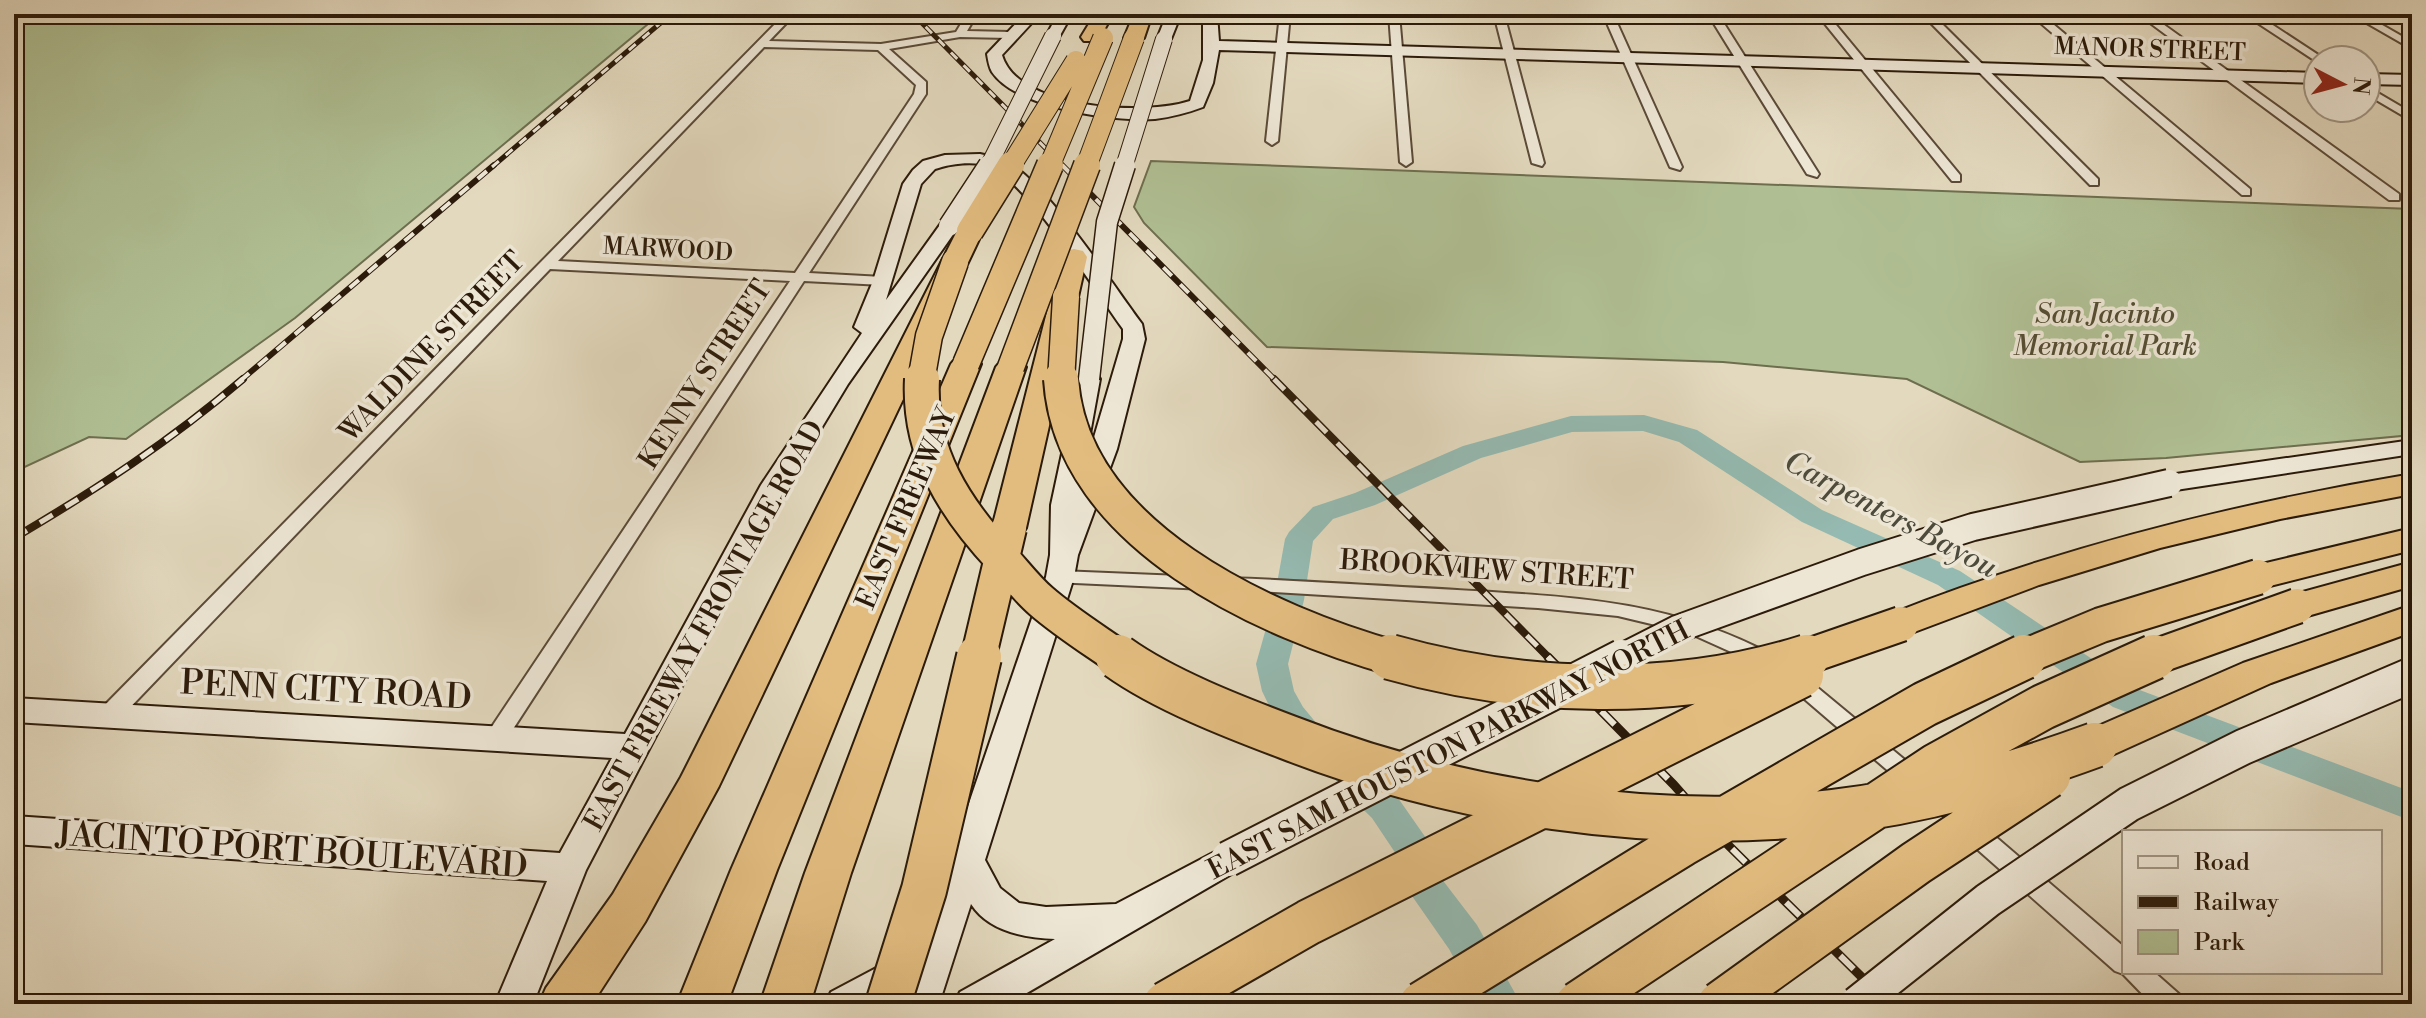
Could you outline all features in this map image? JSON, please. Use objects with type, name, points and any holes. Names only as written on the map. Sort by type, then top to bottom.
[{"type":"highway","name":"EAST FREEWAY","points":[[709,986],[760,856],[966,364],[1099,30],[1112,14]]},
{"type":"highway","name":"EAST FREEWAY","points":[[785,1004],[1011,367],[1143,14]]},
{"type":"highway","points":[[564,1004],[621,920],[698,786],[952,244],[991,195],[1099,30]]},
{"type":"highway","points":[[888,1004],[939,832],[1066,297],[1098,138]]},
{"type":"highway","points":[[952,244],[930,328],[921,391],[928,447],[951,497],[988,549],[1026,587],[1072,625],[1164,683],[1235,717],[1356,762],[1438,784],[1590,810],[1688,818],[1796,816],[1870,808],[1989,781],[2095,745],[2257,673],[2412,618]]},
{"type":"highway","points":[[1066,297],[1060,375],[1072,433],[1085,462],[1110,497],[1145,533],[1221,590],[1291,624],[1384,656],[1450,670],[1534,681],[1625,686],[1691,682],[1765,671],[1901,624],[2027,573],[2145,538],[2279,508],[2412,484]]},
{"type":"highway","points":[[1422,1004],[1682,844],[1960,686],[2101,625],[2258,577],[2412,539]]},
{"type":"highway","points":[[1578,1004],[1753,889],[1856,816],[2028,714],[2143,660],[2297,606],[2412,574]]},
{"type":"highway","points":[[1166,1004],[1309,922],[1901,624]]},
{"type":"highway","points":[[1720,1004],[1916,863],[2095,745]]},
{"type":"main road","points":[[1033,14],[994,54],[994,61],[1015,83],[1056,102],[1142,114],[1183,109],[1197,104],[1213,45],[1210,14]]},
{"type":"main road","name":"EAST FREEWAY FRONTAGE ROAD","points":[[514,1004],[570,868],[774,485],[837,384],[952,244],[1065,14]]},
{"type":"main road","points":[[1062,566],[1064,505],[1089,379],[1107,222],[1174,14]]},
{"type":"main road","name":"MANOR STREET","points":[[1213,45],[2302,77]]},
{"type":"main road","points":[[2382,79],[2412,80]]},
{"type":"main road","points":[[837,384],[883,281],[912,184],[929,165],[945,160],[980,159],[997,163],[1017,177],[1040,201],[1128,319],[1134,339],[1111,432],[1062,566],[920,1004]]},
{"type":"main road","name":"EAST SAM HOUSTON PARKWAY NORTH","points":[[973,1004],[1010,992],[1125,918],[1228,859],[1677,629],[1862,562],[1973,527],[2169,483],[2412,447]]},
{"type":"main road","points":[[1857,1004],[1988,900],[2129,804],[2243,747],[2412,675]]},
{"type":"main road","name":"PENN CITY ROAD","points":[[14,710],[634,747]]},
{"type":"main road","name":"JACINTO PORT BOULEVARD","points":[[14,830],[570,868]]},
{"type":"main road","points":[[967,859],[988,901],[1008,913],[1033,922],[1066,924],[1125,918]]},
{"type":"main road","points":[[844,1004],[886,983],[916,958],[947,923]]},
{"type":"street","name":"WALDINE STREET","points":[[110,714],[790,14]]},
{"type":"street","points":[[960,34],[972,14]]},
{"type":"street","points":[[1272,141],[1285,14]]},
{"type":"street","points":[[1394,14],[1406,162]]},
{"type":"street","points":[[1499,14],[1538,163]]},
{"type":"street","points":[[1608,14],[1676,167]]},
{"type":"street","points":[[1713,14],[1813,174]]},
{"type":"street","points":[[1822,14],[1956,178]]},
{"type":"street","points":[[1927,14],[2094,182]]},
{"type":"street","points":[[2035,14],[2246,192]]},
{"type":"street","points":[[2143,14],[2394,197]]},
{"type":"street","points":[[2249,14],[2302,48]]},
{"type":"street","points":[[2356,14],[2412,46]]},
{"type":"street","points":[[762,44],[881,47],[960,34],[1010,35]]},
{"type":"street","name":"KENNY STREET","points":[[496,737],[920,94],[922,84],[881,47]]},
{"type":"street","points":[[2382,99],[2412,118]]},
{"type":"street","name":"MARWOOD","points":[[547,265],[883,281]]},
{"type":"street","name":"BROOKVIEW STREET","points":[[1062,566],[1240,585],[1601,605],[1688,624],[1746,648],[1788,674],[2122,961]]},
{"type":"street","points":[[2137,974],[2171,1004]]},
{"type":"green space","points":[[14,14],[660,14],[295,318],[126,439],[89,437],[14,472]]},
{"type":"green space","name":"San Jacinto Memorial Park","points":[[1151,161],[2412,209],[2412,435],[2166,458],[2080,462],[1907,379],[1723,362],[1267,347],[1144,223],[1134,207]]},
{"type":"waterway","name":"Carpenters Bayou","points":[[1315,742],[1290,715],[1278,691],[1272,664],[1289,600],[1299,539],[1323,513],[1365,499],[1472,452],[1571,424],[1644,423],[1688,436],[1812,516],[1949,578],[2125,698],[2412,807]]},
{"type":"waterway","name":"Carpenters Bayou","points":[[1351,776],[1385,808],[1413,849],[1425,885],[1463,937],[1501,1004]]},
{"type":"railway","points":[[492,167],[671,14]]},
{"type":"railway","points":[[913,14],[1064,167]]},
{"type":"railway","points":[[240,381],[494,165]]},
{"type":"railway","points":[[1062,165],[1276,381]]},
{"type":"railway","points":[[14,538],[132,464],[243,379]]},
{"type":"railway","points":[[1274,379],[1550,659]]},
{"type":"railway","points":[[1548,657],[1674,785],[1719,836],[1889,1004]]}]
